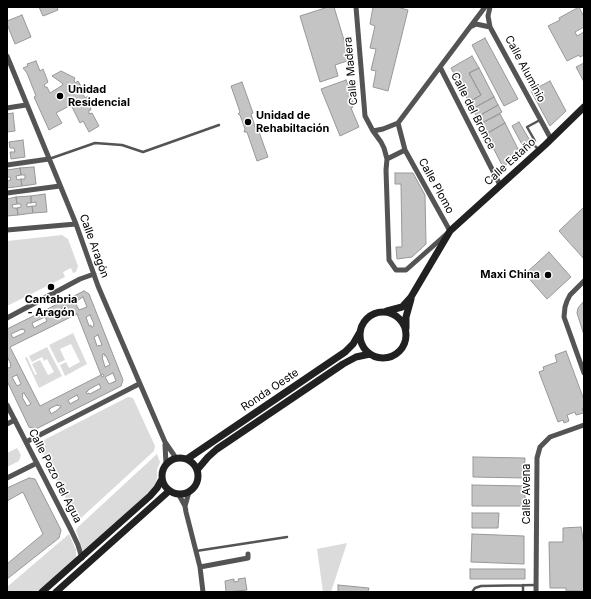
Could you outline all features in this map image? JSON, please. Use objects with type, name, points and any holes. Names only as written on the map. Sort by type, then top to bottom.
[{"type":"main road","name":"Calle Estaño","points":[[406,334],[406,317],[412,297],[450,231],[539,151],[584,107]]},
{"type":"main road","name":"Calle Estaño","points":[[387,311],[402,307],[412,297]]},
{"type":"main road","points":[[379,311],[387,311],[400,319],[405,326],[405,341],[402,348],[391,357],[376,357],[370,354],[362,344],[360,332],[362,324],[366,318],[379,311]]},
{"type":"main road","name":"Ronda Oeste","points":[[187,459],[345,352],[353,344],[360,332]]},
{"type":"main road","name":"Ronda Oeste","points":[[197,470],[217,449],[343,364],[356,357],[370,354]]},
{"type":"main road","points":[[176,458],[187,459],[192,462],[197,470],[197,482],[194,488],[189,492],[179,495],[165,488],[162,473],[166,463],[176,458]]},
{"type":"main road","points":[[42,592],[150,496],[162,479]]},
{"type":"main road","points":[[56,592],[169,491]]},
{"type":"street","name":"Calle Madera","points":[[356,7],[365,116],[372,131],[384,148],[386,159],[389,260],[396,270]]},
{"type":"street","points":[[372,131],[383,129],[398,122],[485,7]]},
{"type":"street","name":"Calle Aluminio","points":[[490,7],[488,16],[490,27],[551,139]]},
{"type":"street","points":[[468,29],[476,24],[490,27]]},
{"type":"street","name":"Calle Aragón","points":[[7,56],[76,224],[94,274],[139,384],[165,442],[176,458]]},
{"type":"street","name":"Calle del Bronce","points":[[440,67],[500,185]]},
{"type":"street","points":[[7,108],[26,105]]},
{"type":"street","name":"Calle Plomo","points":[[398,122],[405,150],[450,231]]},
{"type":"street","points":[[386,159],[405,150]]},
{"type":"street","points":[[7,164],[49,159]]},
{"type":"street","points":[[7,193],[60,186]]},
{"type":"street","points":[[7,230],[76,224]]},
{"type":"street","name":"Calle Estaño","points":[[396,270],[406,270],[450,231]]},
{"type":"street","points":[[7,318],[80,279],[94,274]]},
{"type":"street","points":[[584,281],[570,295],[567,301],[564,317],[584,373]]},
{"type":"street","points":[[26,442],[139,384]]},
{"type":"street","name":"Calle Pozo del Agua","points":[[7,405],[71,530],[82,558]]},
{"type":"street","points":[[7,424],[15,420]]},
{"type":"street","name":"Calle Avena","points":[[536,592],[537,458],[540,447],[550,437],[584,425]]},
{"type":"street","name":"Calle Aragón","points":[[165,442],[166,463]]},
{"type":"street","points":[[7,478],[37,463]]},
{"type":"street","points":[[185,506],[189,492]]},
{"type":"street","points":[[179,495],[185,506],[200,567],[203,592]]},
{"type":"street","points":[[200,567],[248,558],[248,554]]},
{"type":"lane","points":[[539,151],[534,145],[535,141],[527,127],[540,119]]},
{"type":"lane","points":[[49,159],[95,143],[122,144],[143,152],[219,125]]},
{"type":"lane","points":[[196,552],[287,537]]},
{"type":"lane","points":[[523,585],[523,592]]},
{"type":"lane","points":[[472,592],[475,588],[481,586],[536,585]]},
{"type":"shaded area","points":[[62,235],[68,239],[78,266],[76,272],[73,273],[71,268],[63,272],[65,277],[7,306],[7,241]]},
{"type":"shaded area","points":[[73,333],[87,364],[65,376],[60,365],[66,362],[69,368],[80,362],[71,344],[60,349],[65,360],[58,363],[49,345]]},
{"type":"shaded area","points":[[47,347],[62,376],[39,388],[25,358],[27,357],[35,375],[37,374],[32,364],[40,360],[48,375],[54,372],[47,359],[44,361],[42,357],[32,362],[29,356]]},
{"type":"shaded area","points":[[128,397],[133,398],[155,446],[154,451],[81,518],[75,517],[40,447],[42,441]]},
{"type":"shaded area","points":[[17,448],[21,455],[19,461],[7,467],[7,453]]},
{"type":"shaded area","points":[[157,454],[160,462],[154,488],[83,551],[76,530],[79,526]]},
{"type":"shaded area","points":[[69,534],[76,550],[76,558],[38,592],[7,592],[7,587]]},
{"type":"shaded area","points":[[347,543],[331,592],[323,592],[317,549]]},
{"type":"building","points":[[39,7],[57,7],[58,10],[43,16]]},
{"type":"building","points":[[328,7],[334,7],[350,60],[335,65],[338,76],[320,82],[300,16]]},
{"type":"building","points":[[373,7],[397,7],[408,10],[388,91],[373,87],[376,71],[371,70],[376,49],[370,48],[375,26],[370,24]]},
{"type":"building","points":[[579,7],[584,17],[584,27],[575,32],[577,36],[584,32],[584,55],[580,57],[579,55],[567,61],[548,26]]},
{"type":"building","points":[[22,15],[31,37],[15,44],[7,21]]},
{"type":"building","points":[[485,38],[518,99],[504,106],[472,45]]},
{"type":"building","points":[[472,56],[479,68],[469,73],[481,95],[469,102],[451,68]]},
{"type":"building","name":"Unidad Residencial","points":[[36,61],[40,71],[43,69],[48,82],[44,85],[50,93],[63,85],[52,76],[61,71],[75,78],[75,83],[78,81],[85,93],[83,94],[85,98],[88,96],[91,110],[89,110],[89,114],[92,113],[99,126],[89,132],[83,121],[80,123],[71,105],[56,113],[62,123],[49,130],[34,97],[36,96],[27,73],[23,68],[28,66],[27,64]]},
{"type":"building","points":[[584,63],[584,82],[576,67]]},
{"type":"building","points":[[479,68],[494,97],[472,109],[469,102],[481,95],[469,73]]},
{"type":"building","points":[[346,80],[353,96],[351,97],[353,102],[351,102],[353,107],[351,108],[359,127],[340,136],[321,89]]},
{"type":"building","points":[[550,81],[566,111],[550,126],[531,91]]},
{"type":"building","name":"Unidad de Rehabiltación","points":[[242,82],[253,113],[251,114],[256,130],[258,129],[268,157],[257,161],[247,132],[244,132],[245,129],[240,115],[238,114],[240,112],[231,86]]},
{"type":"building","points":[[494,97],[498,105],[477,117],[472,109]]},
{"type":"building","points":[[498,105],[502,112],[480,124],[477,117]]},
{"type":"building","points":[[13,113],[15,131],[7,132],[7,114]]},
{"type":"building","points":[[500,114],[505,123],[486,134],[480,124]]},
{"type":"building","points":[[519,122],[532,144],[524,148],[512,126]]},
{"type":"building","points":[[505,123],[520,153],[503,167],[486,134]]},
{"type":"building","points":[[23,140],[25,157],[11,159],[10,152],[15,152],[14,148],[10,148],[9,142]]},
{"type":"building","points":[[34,167],[36,184],[22,186],[21,179],[25,179],[25,175],[21,175],[20,168]]},
{"type":"building","points":[[20,168],[21,175],[16,176],[17,180],[21,179],[22,186],[7,188],[7,181],[11,180],[10,177],[7,177],[7,170]]},
{"type":"building","points":[[395,173],[413,173],[425,195],[426,244],[412,257],[397,259],[396,247],[402,247],[401,184],[395,184]]},
{"type":"building","points":[[45,194],[47,212],[33,213],[32,206],[36,206],[36,202],[31,203],[31,196]]},
{"type":"building","points":[[31,196],[31,203],[27,203],[27,207],[32,206],[33,213],[18,215],[17,208],[21,207],[21,204],[17,204],[16,197]]},
{"type":"building","points":[[16,197],[17,204],[12,205],[13,208],[17,208],[18,215],[7,216],[7,199]]},
{"type":"building","points":[[584,207],[584,259],[559,231]]},
{"type":"building","name":"Maxi China","points":[[549,252],[571,277],[547,299],[525,274]]},
{"type":"building","points":[[84,291],[89,294],[123,380],[121,386],[36,429],[29,427],[7,381],[7,367],[11,367],[11,365],[7,356],[7,329]],"holes":[[[83,297],[87,307],[79,310],[75,302]],[[67,306],[69,310],[58,316],[57,314],[54,314]],[[77,314],[101,375],[40,406],[10,347]],[[90,315],[94,324],[93,327],[91,327],[91,325],[89,326],[86,317]],[[45,317],[47,321],[34,328],[32,323]],[[22,329],[24,329],[24,333],[13,338],[11,334]],[[98,335],[102,345],[97,346],[94,337]],[[104,354],[110,365],[105,367],[102,357]],[[113,373],[116,381],[109,384],[105,377]],[[17,375],[21,384],[17,386],[12,377]],[[99,384],[101,388],[90,394],[87,394],[86,392]],[[24,393],[31,404],[27,406],[22,394]],[[77,395],[79,399],[70,404],[68,400]],[[60,405],[61,407],[51,414],[49,409]]]},
{"type":"building","points":[[584,301],[584,335],[577,313],[578,308]]},
{"type":"building","points":[[566,351],[584,400],[584,409],[582,409],[584,413],[576,415],[575,412],[567,415],[569,421],[564,423],[563,420],[558,422],[539,372],[544,370],[543,367],[557,362],[555,355]]},
{"type":"building","points":[[473,457],[525,458],[524,478],[473,477]]},
{"type":"building","points":[[29,478],[35,479],[61,530],[59,538],[7,579],[7,564],[43,534],[23,492],[7,501],[7,488]]},
{"type":"building","points":[[472,485],[525,486],[525,506],[472,506]]},
{"type":"building","points":[[472,513],[499,513],[498,528],[472,528]]},
{"type":"building","points":[[581,527],[584,545],[584,591],[566,591],[566,588],[550,588],[549,542],[563,542],[563,528]]},
{"type":"building","points":[[472,534],[524,536],[524,564],[471,562]]},
{"type":"building","points":[[470,569],[525,569],[525,579],[470,579]]},
{"type":"building","points":[[245,578],[247,590],[226,592],[225,581],[234,579],[234,582],[239,581],[238,579]]},
{"type":"building","points":[[338,585],[369,588],[368,592],[338,592]]},
{"type":"place","name":"Unidad Residencial","points":[[60,96]]},
{"type":"place","name":"Unidad de Rehabiltación","points":[[248,122]]},
{"type":"place","name":"Maxi China","points":[[548,275]]},
{"type":"place","name":"Cantabria - Aragón","points":[[51,287]]}]
